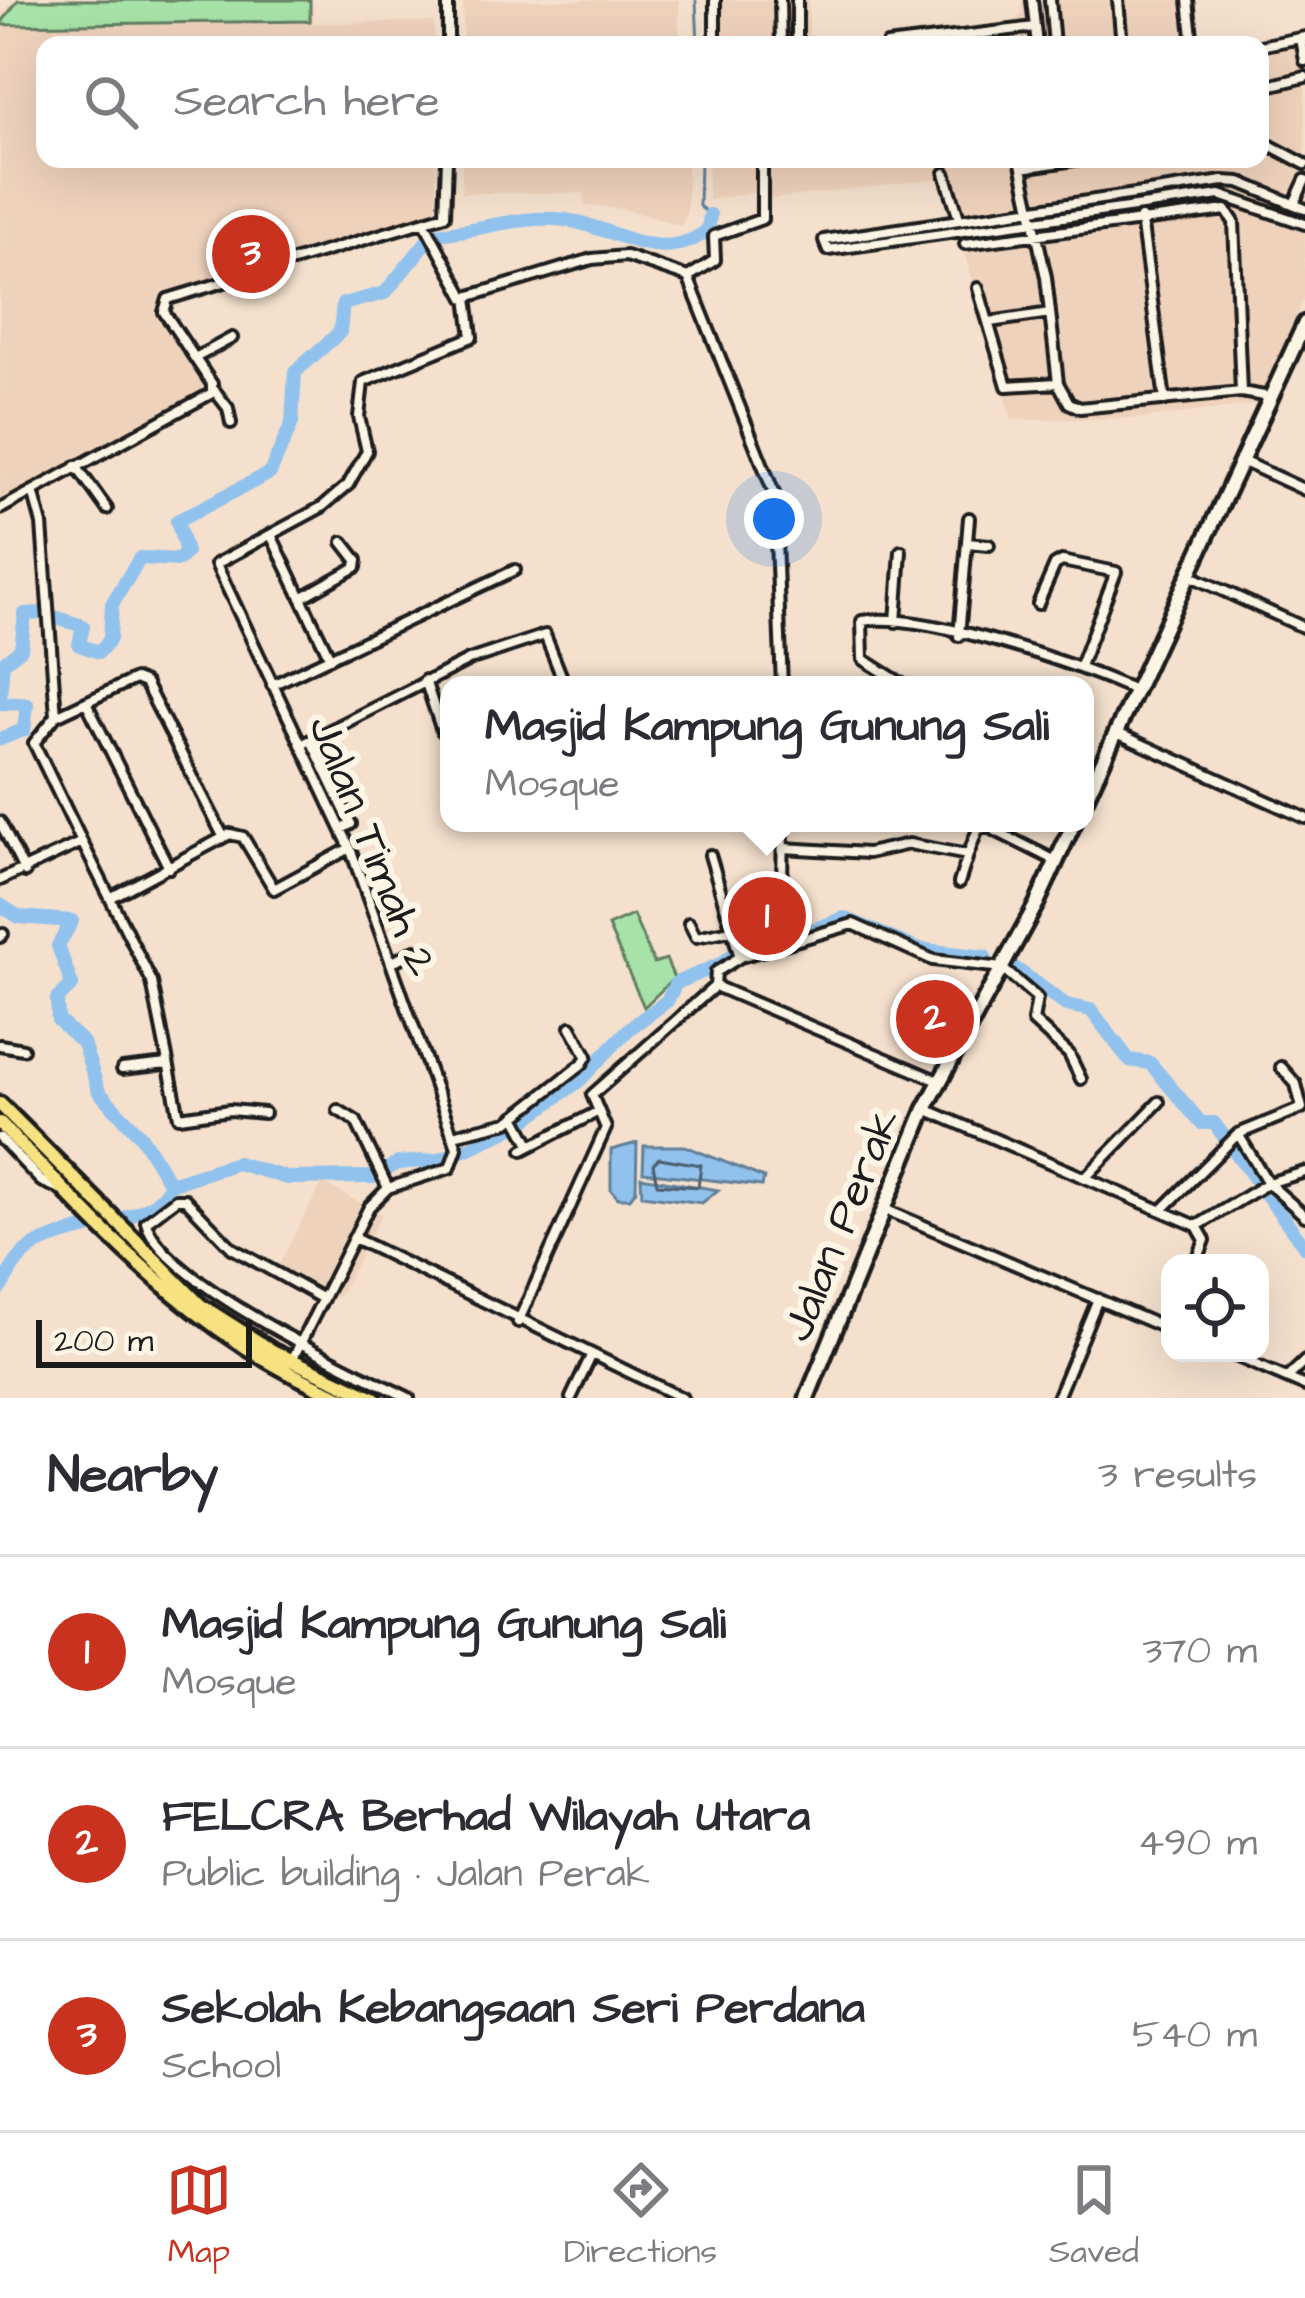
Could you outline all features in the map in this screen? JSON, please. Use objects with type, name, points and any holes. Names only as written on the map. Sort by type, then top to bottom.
[{"type":"main road","points":[[0,1104],[200,1305],[292,1361],[365,1397]]},
{"type":"main road","points":[[0,1123],[103,1232],[219,1334],[337,1396]]},
{"type":"street","points":[[448,0],[448,36]]},
{"type":"street","points":[[715,0],[715,36]]},
{"type":"street","points":[[780,0],[781,36]]},
{"type":"street","points":[[797,0],[797,36]]},
{"type":"street","points":[[1032,0],[1034,36]]},
{"type":"street","points":[[1050,0],[1053,36]]},
{"type":"street","points":[[1118,0],[1121,36]]},
{"type":"street","points":[[1188,0],[1192,36]]},
{"type":"street","points":[[960,36],[1035,27]]},
{"type":"street","points":[[1269,44],[1303,37],[1305,61]]},
{"type":"street","points":[[1269,86],[1305,77]]},
{"type":"street","points":[[1269,145],[1305,164]]},
{"type":"street","points":[[231,423],[228,408],[164,312],[168,299],[426,225],[447,211],[447,168]]},
{"type":"street","points":[[688,277],[715,260],[714,236],[762,219],[763,168]]},
{"type":"street","points":[[1022,168],[1064,399],[1079,408],[1241,392],[1272,397]]},
{"type":"street","points":[[945,173],[959,218]]},
{"type":"street","points":[[1232,196],[1237,181]]},
{"type":"street","points":[[1305,208],[1237,181],[826,237],[825,248],[1232,196],[1305,224]]},
{"type":"street","points":[[1294,204],[1305,181]]},
{"type":"street","points":[[1139,205],[1165,400]]},
{"type":"street","points":[[965,244],[1218,208],[1234,222],[1241,392]]},
{"type":"street","points":[[330,658],[271,535],[322,507],[348,485],[367,451],[359,418],[363,382],[472,337],[476,329],[426,225]]},
{"type":"street","points":[[465,298],[592,259],[626,256],[688,277],[774,493],[782,676]]},
{"type":"street","points":[[978,288],[1009,388],[1058,383]]},
{"type":"street","points":[[990,322],[1050,313]]},
{"type":"street","points":[[1094,781],[1272,397],[1300,348],[1305,323]]},
{"type":"street","points":[[194,358],[232,338]]},
{"type":"street","points":[[0,509],[214,390]]},
{"type":"street","points":[[1242,461],[1305,490]]},
{"type":"street","points":[[76,466],[107,508]]},
{"type":"street","points":[[33,490],[42,524],[56,716]]},
{"type":"street","points":[[959,636],[969,518]]},
{"type":"street","name":"Jalan Timah 2","points":[[271,535],[219,560],[217,573],[306,742],[350,848],[457,1153],[440,1174],[388,1188]]},
{"type":"street","points":[[302,598],[356,567],[343,542]]},
{"type":"street","points":[[967,543],[989,545]]},
{"type":"street","points":[[896,622],[901,551]]},
{"type":"street","points":[[1038,604],[1062,561],[1116,572],[1080,666]]},
{"type":"street","points":[[272,685],[514,570]]},
{"type":"street","points":[[1192,576],[1305,628]]},
{"type":"street","points":[[887,676],[871,668],[860,654],[862,621],[896,622],[1080,666],[1137,691]]},
{"type":"street","points":[[306,742],[425,680],[545,635],[561,676]]},
{"type":"street","points":[[223,836],[145,683],[135,679],[56,716],[34,747],[152,982],[176,1113],[182,1119],[230,1110],[264,1113]]},
{"type":"street","points":[[425,680],[440,724]]},
{"type":"street","points":[[86,702],[169,868]]},
{"type":"street","points":[[1117,733],[1305,818]]},
{"type":"street","points":[[0,822],[25,872]]},
{"type":"street","points":[[781,939],[783,832]]},
{"type":"street","points":[[959,883],[977,832]]},
{"type":"street","points":[[998,832],[1056,861]]},
{"type":"street","name":"Jalan Perak","points":[[807,1398],[925,1109],[1070,832]]},
{"type":"street","points":[[110,898],[223,836],[243,837],[274,889],[350,848]]},
{"type":"street","points":[[0,880],[82,842]]},
{"type":"street","points":[[783,848],[868,853],[909,844],[968,855]]},
{"type":"street","points":[[710,855],[739,956]]},
{"type":"street","points":[[689,923],[696,938],[731,930]]},
{"type":"street","points":[[518,1322],[606,1127],[591,1099],[595,1091],[739,956],[781,939],[846,923],[933,960],[1002,968],[1037,998],[1033,1021],[1069,1054],[1081,1079]]},
{"type":"street","points":[[391,963],[415,950],[422,953]]},
{"type":"street","points":[[714,982],[939,1081]]},
{"type":"street","points":[[453,1136],[517,1120],[586,1059],[571,1027]]},
{"type":"street","points":[[0,1045],[23,1049]]},
{"type":"street","points":[[122,1070],[167,1064]]},
{"type":"street","points":[[1163,1209],[1232,1139],[1302,1108],[1296,1084],[1281,1067]]},
{"type":"street","points":[[1086,1177],[1159,1102]]},
{"type":"street","points":[[925,1109],[1197,1226],[1205,1240],[1200,1254]]},
{"type":"street","points":[[292,1361],[369,1208],[388,1188],[356,1121],[338,1110]]},
{"type":"street","points":[[517,1120],[527,1147],[598,1112]]},
{"type":"street","points":[[0,1138],[40,1181],[62,1189]]},
{"type":"street","points":[[1232,1139],[1262,1188],[1305,1216]]},
{"type":"street","points":[[1197,1226],[1262,1188],[1305,1172]]},
{"type":"street","points":[[323,1299],[232,1248],[185,1199],[176,1198],[146,1222],[146,1228],[210,1289],[409,1398]]},
{"type":"street","points":[[884,1209],[1161,1325]]},
{"type":"street","points":[[354,1238],[682,1398]]},
{"type":"street","points":[[200,1305],[210,1289]]},
{"type":"street","points":[[1057,1398],[1098,1299]]},
{"type":"street","points":[[571,1398],[591,1356]]},
{"type":"street","points":[[1288,1377],[1305,1360]]},
{"type":"street","points":[[1250,1362],[1305,1385]]},
{"type":"shaded area","points":[[15,0],[312,0],[313,23],[434,22],[435,36],[36,36],[36,168],[436,168],[436,221],[157,303],[213,390],[0,511],[0,17]]},
{"type":"shaded area","points":[[463,0],[679,0],[679,36],[463,36]]},
{"type":"shaded area","points":[[708,0],[808,0],[810,36],[708,36]]},
{"type":"shaded area","points":[[1021,0],[1184,0],[1188,36],[932,36],[1011,27],[1022,13]]},
{"type":"shaded area","points":[[1305,45],[1305,297],[1257,404],[1148,418],[1012,420],[943,178],[771,199],[769,190],[708,200],[708,168],[1269,168],[1269,54]]},
{"type":"shaded area","points":[[462,168],[687,168],[687,211],[681,226],[624,209],[585,205],[584,193],[462,193]]},
{"type":"shaded area","points":[[322,1183],[382,1214],[338,1298],[278,1266]]},
{"type":"green space","points":[[18,0],[310,0],[310,21],[0,25]]},
{"type":"green space","points":[[633,915],[654,963],[666,959],[674,978],[644,1007],[608,926]]},
{"type":"water","points":[[637,1143],[636,1190],[630,1198],[618,1198],[611,1190],[611,1150]]},
{"type":"water","points":[[644,1146],[685,1146],[764,1178],[762,1186],[643,1172]]},
{"type":"water","points":[[641,1177],[718,1190],[702,1203],[642,1195]]},
{"type":"waterway","points":[[696,1],[698,36]]},
{"type":"waterway","points":[[700,168],[699,206],[710,215]]},
{"type":"waterway","points":[[0,696],[3,663],[21,649],[25,614],[41,613],[83,626],[79,645],[99,652],[110,639],[112,604],[140,558],[179,560],[186,552],[177,521],[270,473],[292,423],[295,372],[340,332],[343,304],[385,293],[433,234],[548,219],[654,245],[672,245],[708,230],[710,215]]},
{"type":"waterway","points":[[0,703],[27,704],[24,730],[0,739]]},
{"type":"waterway","points":[[0,905],[19,917],[72,921],[58,946],[72,985],[57,999],[58,1020],[83,1043],[99,1092],[141,1136],[170,1184]]},
{"type":"waterway","points":[[170,1184],[237,1163],[287,1178],[373,1177],[398,1163],[438,1160],[472,1147],[521,1123],[580,1080],[630,1028],[667,1001],[676,983],[721,964],[755,937],[797,936],[844,918],[917,949],[985,957]]},
{"type":"waterway","points":[[1016,969],[1066,1005],[1091,1010],[1129,1060],[1150,1063],[1201,1123],[1214,1123],[1305,1247]]},
{"type":"waterway","points":[[0,1289],[27,1251],[62,1235],[128,1217],[161,1198],[170,1184]]},
{"type":"place","name":"Sekolah Kebangsaan Seri Perdana","points":[[251,254]]},
{"type":"place","name":"Masjid Kampung Gunung Sali","points":[[767,916]]},
{"type":"place","name":"FELCRA Berhad Wilayah Utara","points":[[935,1019]]}]
